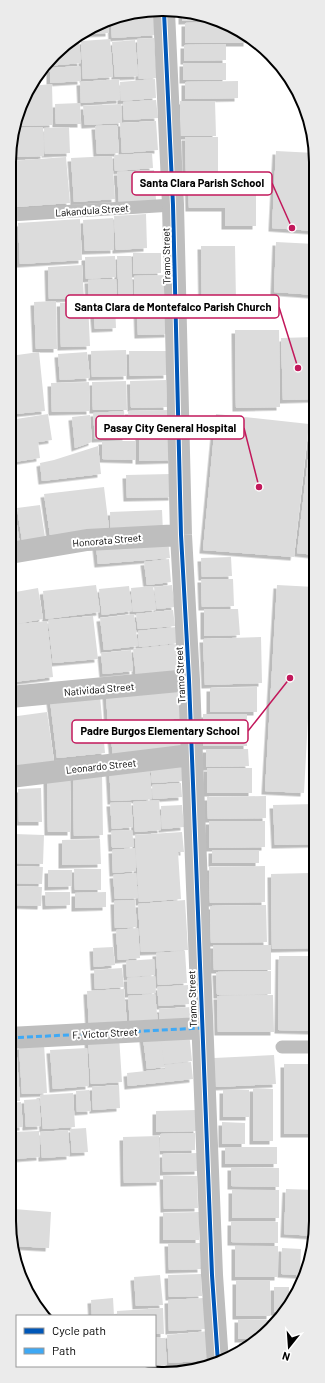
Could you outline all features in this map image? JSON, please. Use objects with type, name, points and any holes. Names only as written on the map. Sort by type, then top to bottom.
[{"type":"street","name":"Tramo Street","points":[[164,16],[173,205],[181,535],[189,680],[212,1275],[218,1356]]},
{"type":"street","name":"Honorata Street","points":[[16,553],[87,540],[181,535]]},
{"type":"street","name":"Natividad Street","points":[[16,696],[189,680]]},
{"type":"street","name":"Leonardo Street","points":[[16,776],[191,755]]},
{"type":"street","name":"F. Victor Street","points":[[16,1038],[202,1028]]},
{"type":"lane","name":"Lakandula Street","points":[[16,215],[173,205]]},
{"type":"lane","points":[[282,1047],[309,1047]]},
{"type":"building","points":[[154,16],[156,35],[112,38],[111,25],[143,17]]},
{"type":"building","points":[[182,17],[198,20],[182,21]]},
{"type":"building","points":[[205,22],[210,24],[227,31],[247,43],[185,43],[185,23]]},
{"type":"building","points":[[109,26],[109,33],[93,34]]},
{"type":"building","points":[[154,38],[157,78],[139,79],[137,39]]},
{"type":"building","points":[[110,39],[113,77],[83,79],[81,41]]},
{"type":"building","points":[[135,40],[138,76],[115,77],[112,42]]},
{"type":"building","points":[[79,42],[81,63],[52,66],[66,52]]},
{"type":"building","points":[[226,44],[226,60],[184,61],[184,45]]},
{"type":"building","points":[[183,63],[226,63],[226,80],[183,80]]},
{"type":"building","points":[[80,66],[81,81],[50,83],[50,68]]},
{"type":"building","points":[[119,79],[120,100],[81,103],[80,82]]},
{"type":"building","points":[[155,79],[156,98],[121,101],[120,82]]},
{"type":"building","points":[[238,81],[238,98],[185,99],[185,82]]},
{"type":"building","points":[[52,84],[53,125],[21,126],[27,106],[38,85]]},
{"type":"building","points":[[156,100],[158,118],[124,120],[123,102]]},
{"type":"building","points":[[180,101],[215,101],[216,136],[180,136]]},
{"type":"building","points":[[80,103],[81,124],[56,124],[55,104]]},
{"type":"building","points":[[121,104],[122,123],[156,121],[158,150],[122,153],[120,123],[85,125],[83,106]]},
{"type":"building","points":[[117,125],[119,153],[97,154],[95,126]]},
{"type":"building","points":[[43,127],[44,156],[16,157],[20,128]]},
{"type":"building","points":[[69,127],[70,153],[45,154],[44,128]]},
{"type":"building","points":[[185,137],[218,137],[218,173],[186,173]]},
{"type":"building","points":[[276,151],[309,153],[309,231],[272,228]]},
{"type":"building","points":[[152,153],[153,168],[115,171],[114,155]]},
{"type":"building","points":[[112,156],[115,199],[74,202],[71,158]]},
{"type":"building","points":[[66,157],[70,203],[16,207],[16,161]]},
{"type":"building","points":[[154,170],[156,200],[119,203],[117,172]]},
{"type":"building","points":[[256,173],[256,226],[225,226],[225,208],[189,208],[188,174]]},
{"type":"building","points":[[146,214],[147,248],[116,250],[114,216]]},
{"type":"building","points":[[113,218],[114,250],[85,251],[83,220]]},
{"type":"building","points":[[80,219],[82,260],[20,264],[18,223]]},
{"type":"building","points":[[276,242],[309,244],[309,295],[274,292]]},
{"type":"building","points":[[201,246],[235,246],[236,301],[202,302]]},
{"type":"building","points":[[16,252],[17,277],[16,277]]},
{"type":"building","points":[[133,253],[161,253],[161,273],[133,274]]},
{"type":"building","points":[[115,256],[116,277],[86,279],[85,257]]},
{"type":"building","points":[[117,256],[131,256],[133,303],[119,303]]},
{"type":"building","points":[[82,265],[84,298],[49,299],[48,267]]},
{"type":"building","points":[[164,275],[164,300],[134,301],[134,276]]},
{"type":"building","points":[[116,279],[117,299],[89,301],[88,280]]},
{"type":"building","points":[[56,301],[57,349],[36,349],[34,302]]},
{"type":"building","points":[[88,302],[90,346],[61,347],[60,303]]},
{"type":"building","points":[[115,303],[116,328],[95,329],[93,305]]},
{"type":"building","points":[[167,304],[168,334],[138,335],[137,305]]},
{"type":"building","points":[[235,330],[279,330],[280,407],[236,408]]},
{"type":"building","points":[[309,337],[309,399],[283,400],[281,338]]},
{"type":"building","points":[[126,350],[127,376],[92,377],[91,351]]},
{"type":"building","points":[[129,351],[166,351],[167,375],[130,376]]},
{"type":"building","points":[[39,352],[45,411],[16,414],[16,355]]},
{"type":"building","points":[[87,352],[90,378],[60,380],[58,354]]},
{"type":"building","points":[[166,380],[167,407],[131,408],[130,381]]},
{"type":"building","points":[[126,381],[127,410],[93,410],[92,382]]},
{"type":"building","points":[[89,382],[90,411],[52,412],[51,383]]},
{"type":"building","points":[[170,410],[171,432],[129,433],[128,411]]},
{"type":"building","points":[[124,411],[126,437],[95,439],[93,413]]},
{"type":"building","points":[[48,414],[52,440],[38,442],[40,458],[16,462],[16,419]]},
{"type":"building","points":[[216,414],[309,424],[294,557],[203,550]]},
{"type":"building","points":[[90,415],[92,442],[75,448],[72,417]]},
{"type":"building","points":[[171,435],[172,460],[139,461],[139,436]]},
{"type":"building","points":[[102,441],[136,441],[136,460],[102,459]]},
{"type":"building","points":[[98,446],[101,474],[42,481],[40,463]]},
{"type":"building","points":[[309,451],[309,554],[297,553]]},
{"type":"building","points":[[171,474],[172,497],[127,498],[126,475]]},
{"type":"building","points":[[104,487],[109,528],[50,535],[44,494]]},
{"type":"building","points":[[40,505],[45,537],[22,540],[17,508]]},
{"type":"building","points":[[162,510],[163,532],[111,535],[110,512]]},
{"type":"building","points":[[16,519],[20,544],[16,545]]},
{"type":"building","points":[[168,540],[170,558],[98,564],[96,546]]},
{"type":"building","points":[[231,557],[232,576],[202,577],[201,558]]},
{"type":"building","points":[[169,559],[171,582],[147,585],[144,562]]},
{"type":"building","points":[[201,579],[233,579],[234,606],[202,607]]},
{"type":"building","points":[[96,585],[100,612],[46,619],[43,591]]},
{"type":"building","points":[[172,585],[175,607],[157,609],[154,587]]},
{"type":"building","points":[[277,585],[309,587],[309,699],[304,793],[265,791]]},
{"type":"building","points":[[129,586],[132,611],[102,615],[99,589]]},
{"type":"building","points":[[153,586],[156,610],[133,612],[131,588]]},
{"type":"building","points":[[38,588],[43,619],[16,624],[16,592]]},
{"type":"building","points":[[204,609],[238,609],[240,635],[204,636]]},
{"type":"building","points":[[173,610],[175,626],[138,629],[136,614]]},
{"type":"building","points":[[134,614],[138,646],[104,650],[100,618]]},
{"type":"building","points":[[93,616],[98,659],[53,663],[48,620]]},
{"type":"building","points":[[47,621],[53,677],[16,682],[16,624]]},
{"type":"building","points":[[176,627],[178,643],[139,647],[138,631]]},
{"type":"building","points":[[261,637],[262,683],[205,685],[203,639]]},
{"type":"building","points":[[178,644],[181,671],[136,675],[133,649]]},
{"type":"building","points":[[131,650],[133,671],[103,674],[101,653]]},
{"type":"building","points":[[257,687],[257,712],[210,712],[210,688]]},
{"type":"building","points":[[182,688],[185,718],[108,725],[106,694]]},
{"type":"building","points":[[100,696],[105,753],[57,758],[50,700]]},
{"type":"building","points":[[47,712],[54,761],[16,766],[16,716]]},
{"type":"building","points":[[203,714],[247,714],[247,746],[203,746]]},
{"type":"building","points":[[183,721],[186,751],[113,757],[110,727]]},
{"type":"building","points":[[206,749],[248,749],[249,766],[206,767]]},
{"type":"building","points":[[182,761],[183,781],[152,783],[150,763]]},
{"type":"building","points":[[149,763],[152,799],[111,801],[109,766]]},
{"type":"building","points":[[207,768],[252,768],[252,793],[207,793]]},
{"type":"building","points":[[73,773],[102,773],[103,835],[74,836]]},
{"type":"building","points":[[47,778],[70,778],[71,832],[48,832]]},
{"type":"building","points":[[181,783],[182,797],[153,799],[152,785]]},
{"type":"building","points":[[41,788],[42,822],[19,822],[18,789]]},
{"type":"building","points":[[266,796],[266,818],[208,819],[207,797]]},
{"type":"building","points":[[159,800],[161,830],[135,832],[133,802]]},
{"type":"building","points":[[131,802],[133,827],[112,829],[110,803]]},
{"type":"building","points":[[309,804],[309,844],[275,845],[273,805]]},
{"type":"building","points":[[182,805],[184,827],[162,829],[161,806]]},
{"type":"building","points":[[209,821],[265,821],[265,847],[209,848]]},
{"type":"building","points":[[132,830],[134,847],[112,848],[111,831]]},
{"type":"building","points":[[182,832],[184,852],[178,852],[181,899],[139,902],[135,835]]},
{"type":"building","points":[[16,834],[44,835],[43,864],[16,863]]},
{"type":"building","points":[[100,839],[101,864],[62,865],[62,840]]},
{"type":"building","points":[[135,848],[136,871],[113,873],[112,850]]},
{"type":"building","points":[[212,850],[259,850],[259,863],[212,863]]},
{"type":"building","points":[[16,866],[43,867],[42,884],[16,883]]},
{"type":"building","points":[[265,866],[265,902],[210,903],[209,867]]},
{"type":"building","points":[[74,869],[101,869],[101,890],[75,890]]},
{"type":"building","points":[[48,870],[72,870],[72,886],[48,887]]},
{"type":"building","points":[[136,873],[138,898],[115,899],[113,875]]},
{"type":"building","points":[[309,873],[309,948],[272,949],[271,874]]},
{"type":"building","points":[[16,886],[42,887],[41,906],[16,905]]},
{"type":"building","points":[[45,892],[70,892],[70,905],[46,906]]},
{"type":"building","points":[[106,892],[106,907],[75,908],[75,893]]},
{"type":"building","points":[[135,900],[137,927],[115,928],[114,901]]},
{"type":"building","points":[[185,900],[188,950],[141,952],[138,904]]},
{"type":"building","points":[[266,905],[267,942],[211,943],[210,906]]},
{"type":"building","points":[[138,928],[140,958],[118,960],[116,930]]},
{"type":"building","points":[[213,945],[271,945],[271,970],[214,970]]},
{"type":"building","points":[[113,947],[115,965],[94,967],[93,948]]},
{"type":"building","points":[[185,951],[187,983],[158,985],[156,953]]},
{"type":"building","points":[[279,956],[309,956],[309,1031],[278,1030]]},
{"type":"building","points":[[154,959],[155,975],[127,977],[126,961]]},
{"type":"building","points":[[122,968],[124,987],[95,989],[94,970]]},
{"type":"building","points":[[271,971],[271,994],[217,995],[216,972]]},
{"type":"building","points":[[155,976],[156,993],[128,994],[127,978]]},
{"type":"building","points":[[188,985],[189,1004],[159,1006],[157,987]]},
{"type":"building","points":[[124,989],[127,1023],[89,1026],[87,991]]},
{"type":"building","points":[[155,994],[158,1023],[130,1025],[128,996]]},
{"type":"building","points":[[273,995],[274,1032],[218,1032],[217,996]]},
{"type":"building","points":[[191,1007],[192,1024],[160,1025],[159,1009]]},
{"type":"building","points":[[189,1032],[192,1061],[164,1064],[161,1035]]},
{"type":"building","points":[[119,1036],[122,1082],[91,1084],[88,1039]]},
{"type":"building","points":[[161,1037],[164,1065],[191,1062],[193,1079],[128,1086],[127,1073],[165,1069],[165,1067],[147,1069],[143,1038]]},
{"type":"building","points":[[44,1044],[47,1093],[22,1094],[19,1046]]},
{"type":"building","points":[[87,1048],[89,1086],[53,1089],[50,1050]]},
{"type":"building","points":[[274,1055],[276,1084],[216,1087],[214,1058]]},
{"type":"building","points":[[17,1057],[20,1101],[16,1101]]},
{"type":"building","points":[[284,1064],[309,1064],[309,1134],[284,1134]]},
{"type":"building","points":[[119,1085],[120,1108],[93,1110],[92,1087]]},
{"type":"building","points":[[253,1088],[273,1089],[273,1141],[253,1141]]},
{"type":"building","points":[[89,1090],[91,1111],[77,1112],[76,1091]]},
{"type":"building","points":[[223,1090],[249,1090],[249,1117],[223,1117]]},
{"type":"building","points":[[73,1093],[75,1127],[43,1129],[40,1095]]},
{"type":"building","points":[[39,1099],[41,1126],[26,1127],[24,1100]]},
{"type":"building","points":[[16,1102],[21,1102],[23,1127],[16,1128]]},
{"type":"building","points":[[197,1110],[197,1131],[156,1132],[156,1111]]},
{"type":"building","points":[[222,1122],[245,1123],[245,1144],[222,1144]]},
{"type":"building","points":[[86,1128],[88,1152],[72,1153],[70,1129]]},
{"type":"building","points":[[68,1130],[70,1156],[42,1158],[40,1132]]},
{"type":"building","points":[[39,1131],[40,1157],[16,1159],[16,1132]]},
{"type":"building","points":[[195,1133],[195,1150],[160,1151],[160,1134]]},
{"type":"building","points":[[159,1136],[160,1182],[124,1183],[123,1137]]},
{"type":"building","points":[[225,1147],[277,1147],[277,1164],[225,1164]]},
{"type":"building","points":[[198,1153],[198,1171],[163,1172],[162,1154]]},
{"type":"building","points":[[231,1167],[279,1168],[279,1187],[231,1186]]},
{"type":"building","points":[[163,1176],[197,1176],[198,1208],[164,1209]]},
{"type":"building","points":[[286,1189],[309,1190],[308,1236],[284,1234]]},
{"type":"building","points":[[232,1190],[279,1190],[279,1218],[232,1218]]},
{"type":"building","points":[[16,1209],[51,1212],[49,1248],[18,1246],[16,1230]]},
{"type":"building","points":[[199,1212],[199,1240],[163,1240],[163,1213]]},
{"type":"building","points":[[231,1222],[278,1222],[278,1243],[231,1242]]},
{"type":"building","points":[[168,1243],[200,1243],[201,1269],[169,1270]]},
{"type":"building","points":[[235,1246],[278,1246],[278,1277],[235,1277]]},
{"type":"building","points":[[282,1248],[301,1249],[299,1275],[281,1274]]},
{"type":"building","points":[[201,1274],[202,1296],[169,1297],[168,1275]]},
{"type":"building","points":[[160,1275],[163,1305],[136,1306],[134,1277]]},
{"type":"building","points":[[236,1281],[270,1281],[270,1316],[236,1316]]},
{"type":"building","points":[[274,1287],[289,1287],[289,1294],[279,1310],[277,1312],[274,1312]]},
{"type":"building","points":[[113,1298],[114,1315],[92,1315],[91,1300]]},
{"type":"building","points":[[204,1298],[205,1329],[169,1331],[168,1300]]},
{"type":"building","points":[[163,1308],[164,1334],[156,1334],[156,1315],[117,1315],[117,1311]]},
{"type":"building","points":[[238,1319],[270,1320],[259,1331],[249,1339],[238,1339]]},
{"type":"building","points":[[209,1331],[211,1359],[169,1363],[167,1335]]},
{"type":"building","points":[[156,1338],[165,1338],[167,1365],[156,1366]]},
{"type":"marked path","points":[[16,1038],[202,1028]]},
{"type":"cycle path","points":[[164,16],[173,205],[181,535],[189,680],[212,1275],[218,1356]]},
{"type":"place","name":"Santa Clara Parish School","points":[[292,228]]},
{"type":"place","name":"Santa Clara de Montefalco Parish Church","points":[[298,368]]},
{"type":"place","name":"Pasay City General Hospital","points":[[259,487]]},
{"type":"place","name":"Padre Burgos Elementary School","points":[[290,678]]}]
